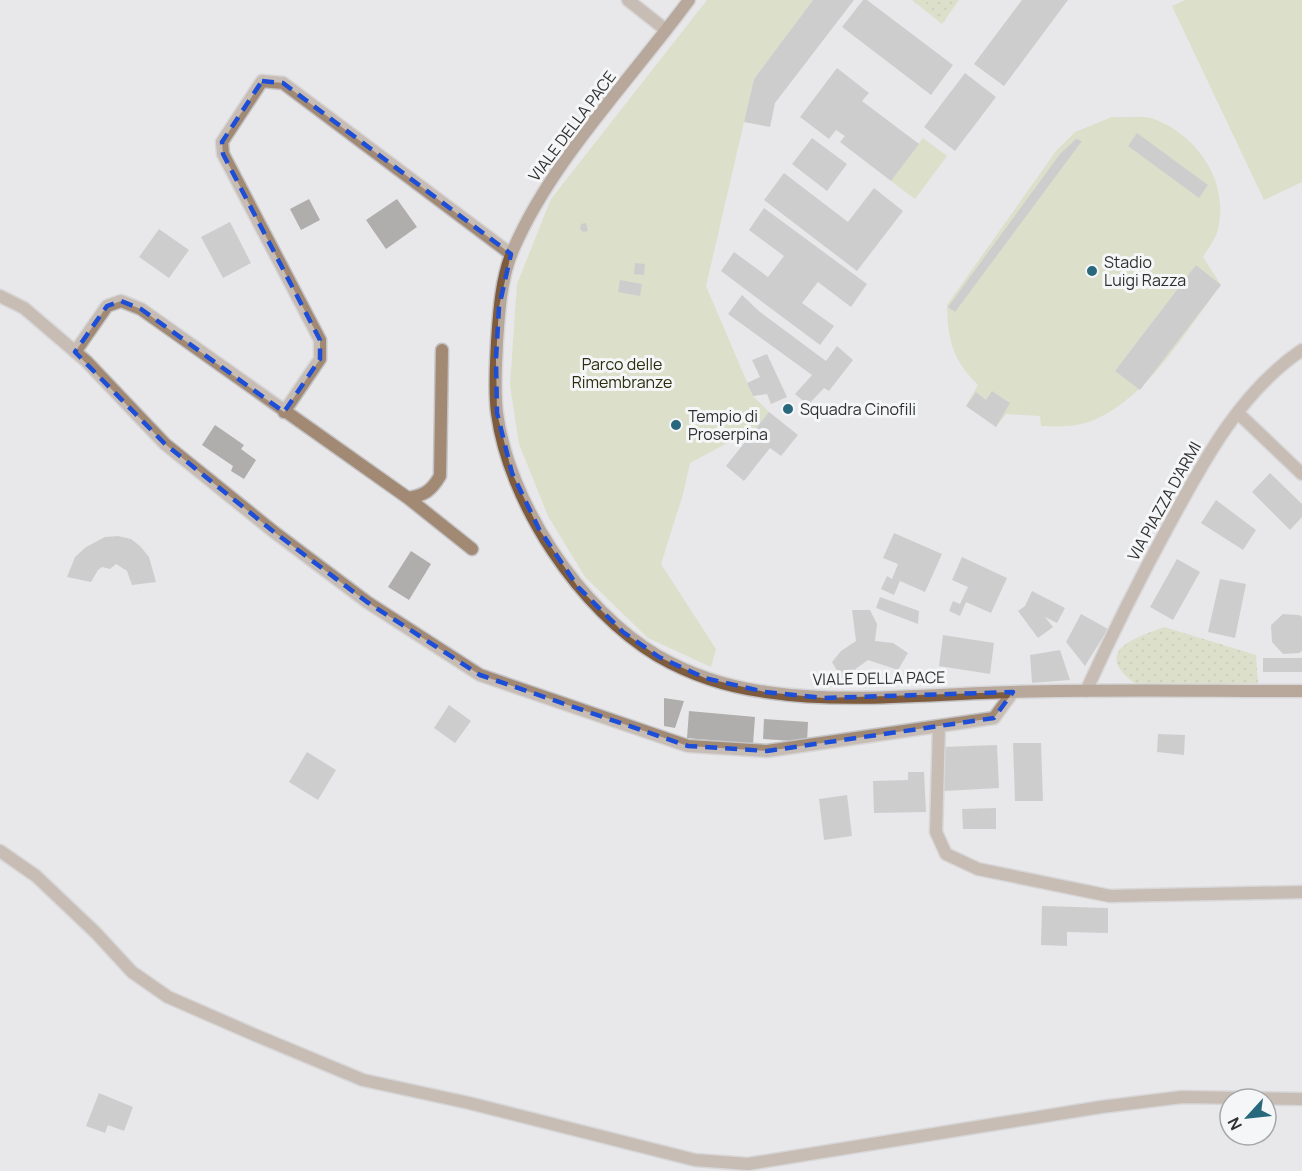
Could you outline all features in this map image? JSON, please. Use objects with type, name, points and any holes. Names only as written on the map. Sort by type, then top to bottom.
[{"type":"main road","name":"VIALE DELLA PACE","points":[[689,0],[543,190],[511,254],[499,307],[496,359],[497,413],[512,473],[539,529],[578,586],[623,632],[659,657],[705,678],[765,692],[823,698],[1013,692],[1302,691]]},
{"type":"street","points":[[627,0],[666,30]]},
{"type":"street","points":[[284,412],[320,359],[320,340],[223,154],[222,142],[262,81],[284,83],[511,254]]},
{"type":"street","points":[[0,296],[24,308],[75,352],[165,444],[274,532],[367,602],[480,675],[688,746],[767,751],[994,718],[1013,692]]},
{"type":"street","points":[[75,352],[107,306],[121,301],[141,309],[408,498],[472,549]]},
{"type":"street","points":[[408,498],[425,495],[432,490],[440,476],[442,350]]},
{"type":"street","name":"VIA PIAZZA D'ARMI","points":[[1086,691],[1124,607],[1203,459],[1278,366],[1302,350]]},
{"type":"street","points":[[1238,413],[1302,474]]},
{"type":"street","points":[[939,726],[936,832],[946,854],[978,869],[1110,896],[1302,892]]},
{"type":"street","points":[[0,851],[36,876],[96,933],[132,972],[168,998],[363,1080],[695,1160],[748,1164],[1101,1107],[1182,1097],[1302,1099]]},
{"type":"highlighted area","points":[[262,81],[283,83],[511,254],[499,307],[496,359],[497,413],[512,473],[539,529],[578,587],[623,632],[659,657],[705,678],[765,692],[823,698],[1013,692],[994,718],[767,751],[688,746],[480,675],[367,602],[274,532],[165,444],[75,352],[107,306],[121,301],[141,309],[284,412],[320,359],[320,340],[223,154],[222,142]]},
{"type":"green space","name":"Parco delle Rimembranze","points":[[707,0],[813,0],[754,79],[706,286],[753,396],[769,412],[757,427],[690,463],[683,494],[661,564],[716,649],[711,667],[648,638],[585,577],[548,516],[519,444],[510,385],[517,284],[551,199]]},
{"type":"green space","points":[[912,0],[959,0],[942,24]]},
{"type":"green space","points":[[1185,0],[1302,0],[1302,182],[1264,200],[1172,6]]},
{"type":"green space","name":"Stadio Luigi Razza","points":[[1112,117],[1154,119],[1185,137],[1208,164],[1219,197],[1220,215],[1217,233],[1203,257],[1221,285],[1166,360],[1133,395],[1115,408],[1090,422],[1062,426],[1041,426],[1040,416],[1006,414],[996,427],[966,406],[978,385],[962,366],[953,348],[947,305],[1056,151],[1075,132]]},
{"type":"green space","points":[[923,138],[947,156],[915,199],[891,181]]},
{"type":"green space","points":[[1164,627],[1256,655],[1258,685],[1137,685],[1124,674],[1117,664],[1117,655],[1121,648],[1129,642]]},
{"type":"building","points":[[813,0],[854,0],[775,103],[770,127],[744,122],[754,79]]},
{"type":"building","points":[[863,0],[867,0],[953,65],[931,95],[842,27]]},
{"type":"building","points":[[1022,0],[1068,0],[1004,86],[974,64]]},
{"type":"building","points":[[837,68],[869,93],[862,101],[919,144],[891,181],[840,142],[845,136],[836,130],[829,139],[800,117]]},
{"type":"building","points":[[965,73],[996,97],[955,151],[924,127]]},
{"type":"building","points":[[1137,133],[1208,185],[1199,198],[1128,146]]},
{"type":"building","points":[[812,138],[847,164],[827,191],[792,164]]},
{"type":"building","points":[[1076,139],[1082,141],[955,312],[948,307],[1060,154]]},
{"type":"building","points":[[784,173],[848,222],[874,188],[903,211],[857,271],[764,200]]},
{"type":"building","points":[[309,199],[320,220],[301,230],[290,209]]},
{"type":"building","points":[[397,199],[417,227],[386,249],[366,220]]},
{"type":"building","points":[[764,208],[867,284],[851,307],[818,282],[802,303],[834,326],[820,345],[721,271],[734,252],[768,277],[784,256],[749,230]]},
{"type":"building","points":[[230,222],[251,263],[223,278],[201,237]]},
{"type":"building","points":[[586,223],[588,231],[583,232],[580,229],[581,224]]},
{"type":"building","points":[[159,229],[189,250],[169,278],[139,257]]},
{"type":"building","points":[[635,263],[645,264],[644,275],[634,274]]},
{"type":"building","points":[[1196,265],[1221,285],[1140,390],[1115,371]]},
{"type":"building","points":[[620,280],[642,284],[640,296],[618,292]]},
{"type":"building","points":[[742,295],[760,312],[826,361],[837,346],[853,360],[829,391],[824,388],[808,405],[795,394],[812,375],[728,314]]},
{"type":"building","points":[[767,354],[787,397],[771,404],[767,394],[753,396],[747,383],[760,377],[752,360]]},
{"type":"building","points":[[992,391],[1010,403],[996,427],[966,406],[976,392],[986,400]]},
{"type":"building","points":[[769,412],[798,435],[781,456],[770,448],[744,481],[726,466]]},
{"type":"building","points":[[215,425],[244,445],[241,449],[256,460],[244,479],[231,471],[233,466],[202,445]]},
{"type":"building","points":[[1270,473],[1302,504],[1302,517],[1290,530],[1252,492]]},
{"type":"building","points":[[1216,500],[1256,530],[1243,550],[1201,523]]},
{"type":"building","points":[[894,533],[942,554],[925,592],[900,581],[894,595],[881,589],[887,576],[892,579],[898,564],[883,558]]},
{"type":"building","points":[[118,536],[131,539],[140,546],[149,557],[156,582],[132,585],[127,571],[116,564],[110,569],[102,567],[91,582],[67,577],[75,557],[86,547],[105,537]]},
{"type":"building","points":[[411,551],[431,564],[409,600],[388,587]]},
{"type":"building","points":[[962,557],[1007,578],[991,613],[966,602],[960,616],[949,611],[953,601],[960,604],[968,587],[952,580]]},
{"type":"building","points":[[1177,559],[1200,572],[1173,620],[1150,607]]},
{"type":"building","points":[[1220,579],[1246,584],[1235,638],[1208,632]]},
{"type":"building","points":[[1032,591],[1065,608],[1057,623],[1045,617],[1053,627],[1038,638],[1018,611],[1025,606]]},
{"type":"building","points":[[880,597],[919,611],[918,624],[876,608]]},
{"type":"building","points":[[852,610],[870,610],[877,624],[875,641],[893,643],[908,653],[898,670],[868,660],[842,679],[832,662],[841,651],[856,641]]},
{"type":"building","points":[[1081,614],[1108,629],[1085,666],[1066,642]]},
{"type":"building","points":[[1283,614],[1302,617],[1302,651],[1299,653],[1283,654],[1272,642],[1271,625]]},
{"type":"building","points":[[943,635],[994,643],[990,674],[939,666]]},
{"type":"building","points":[[1060,650],[1070,680],[1032,683],[1030,655]]},
{"type":"building","points":[[1263,658],[1302,658],[1302,672],[1263,672]]},
{"type":"building","points":[[664,698],[684,701],[675,728],[664,726]]},
{"type":"building","points":[[449,705],[471,721],[455,743],[434,728]]},
{"type":"building","points":[[689,711],[755,717],[753,744],[687,738]]},
{"type":"building","points":[[764,719],[808,722],[807,742],[763,739]]},
{"type":"building","points":[[1158,734],[1185,735],[1184,755],[1157,752]]},
{"type":"building","points":[[1013,743],[1041,743],[1043,801],[1015,801]]},
{"type":"building","points":[[997,745],[999,788],[944,791],[941,747]]},
{"type":"building","points":[[307,752],[336,770],[318,800],[289,782]]},
{"type":"building","points":[[908,772],[924,772],[926,812],[874,813],[873,781],[908,780]]},
{"type":"building","points":[[847,795],[852,836],[824,840],[819,799]]},
{"type":"building","points":[[996,808],[996,829],[963,829],[962,809]]},
{"type":"building","points":[[1042,906],[1108,908],[1108,933],[1067,932],[1067,946],[1041,945]]},
{"type":"building","points":[[99,1093],[133,1107],[124,1131],[108,1125],[105,1133],[86,1126]]},
{"type":"place","name":"Stadio Luigi Razza","points":[[1092,271]]},
{"type":"place","name":"Squadra Cinofili","points":[[788,409]]},
{"type":"place","name":"Tempio di Proserpina","points":[[676,425]]}]
